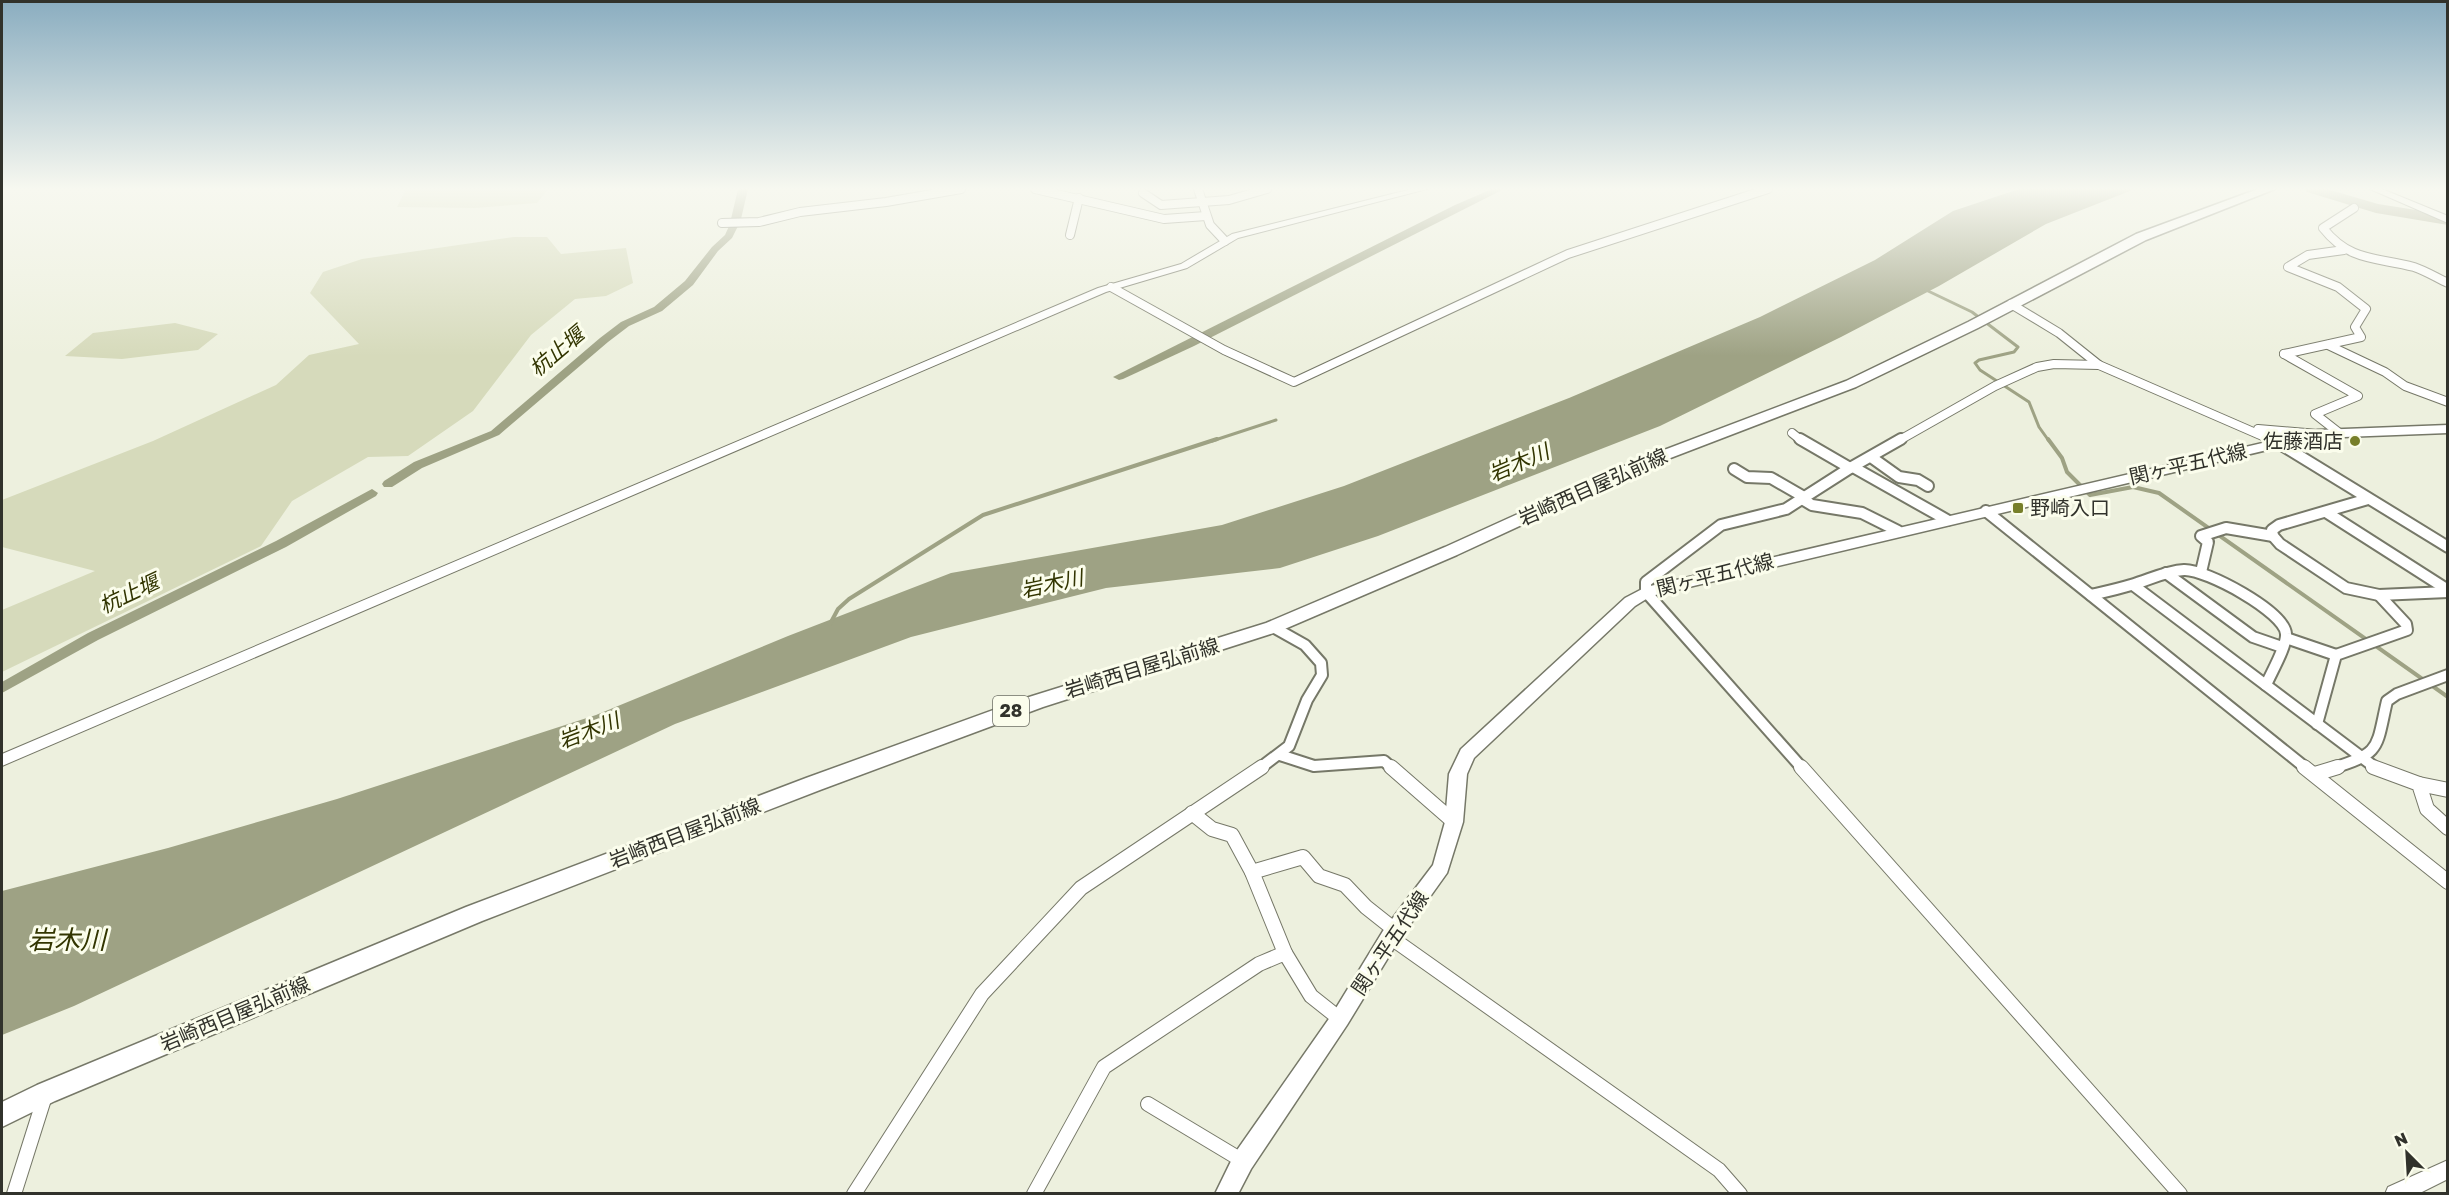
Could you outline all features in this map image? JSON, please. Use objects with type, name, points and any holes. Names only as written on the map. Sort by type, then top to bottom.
[{"type":"main road","name":"岩崎西目屋弘前線","points":[[2,1115],[46,1093],[474,914],[813,784],[1036,702],[1272,627],[1451,551],[1641,464],[1851,384],[2126,245]]},
{"type":"main road","name":"関ヶ平五代線","points":[[1226,1194],[1244,1161],[1340,1019],[1393,933],[1441,868],[1454,822],[1458,774],[1467,754],[1630,602],[1647,592],[1986,510],[2318,434],[2448,429]]},
{"type":"street","points":[[2,760],[1111,286],[1196,261],[1220,245]]},
{"type":"street","points":[[1111,286],[1194,335],[1262,370],[1294,382],[1568,254],[1596,245]]},
{"type":"street","points":[[2339,245],[2344,250],[2370,261],[2415,268],[2448,283]]},
{"type":"street","points":[[2338,432],[2315,414],[2358,396],[2284,354],[2361,337],[2355,327],[2366,309],[2351,295],[2337,287],[2288,267],[2308,255],[2344,250]]},
{"type":"street","points":[[2011,304],[2059,333],[2099,365],[2244,426],[2278,443],[2448,547]]},
{"type":"street","points":[[2328,345],[2385,372],[2405,386],[2448,402]]},
{"type":"street","points":[[2099,365],[2054,364],[2037,367],[2000,383],[1852,468],[1786,509],[1721,525],[1646,582],[1647,592],[2180,1194]]},
{"type":"street","points":[[2244,426],[2261,430],[2318,434]]},
{"type":"street","points":[[1792,433],[1812,448],[1947,520]]},
{"type":"street","points":[[1871,457],[1899,477],[1918,480],[1928,486]]},
{"type":"street","points":[[1734,469],[1747,477],[1771,478],[1812,505],[1862,513],[1898,531]]},
{"type":"street","points":[[2368,499],[2279,525],[2272,530],[2273,536],[2280,544],[2346,588],[2379,594],[2448,591]]},
{"type":"street","points":[[1986,510],[2448,882]]},
{"type":"street","points":[[2326,512],[2448,591]]},
{"type":"street","points":[[2201,572],[2208,542],[2201,536],[2226,528],[2273,536]]},
{"type":"street","points":[[2091,595],[2133,585],[2166,573],[2187,570],[2201,572],[2274,614],[2287,631],[2266,686]]},
{"type":"street","points":[[2166,573],[2253,637],[2336,655],[2407,630],[2406,624],[2379,594]]},
{"type":"street","points":[[2133,585],[2361,759],[2387,774],[2448,790]]},
{"type":"street","points":[[855,1194],[982,994],[1081,888],[1280,755],[1289,746],[1307,700],[1322,675],[1321,663],[1305,645],[1272,627]]},
{"type":"street","points":[[2317,724],[2336,655]]},
{"type":"street","points":[[2315,774],[2361,759],[2371,753],[2378,746],[2387,701],[2397,694],[2448,675]]},
{"type":"street","points":[[1280,755],[1314,766],[1384,761],[1454,822]]},
{"type":"street","points":[[2419,784],[2427,809],[2448,828]]},
{"type":"street","points":[[1192,813],[1212,829],[1232,835],[1252,872],[1285,953],[1311,996],[1340,1019]]},
{"type":"street","points":[[1252,872],[1277,862],[1303,857],[1319,876],[1345,885],[1393,933],[1719,1170],[1740,1194]]},
{"type":"street","points":[[1035,1193],[1104,1067],[1259,964],[1285,953]]},
{"type":"street","points":[[14,1194],[46,1093]]},
{"type":"street","points":[[1148,1104],[1244,1161]]},
{"type":"street","points":[[2395,1194],[2448,1169]]},
{"type":"shaded area","points":[[460,245],[553,245],[561,254],[626,248],[633,283],[606,296],[575,299],[531,335],[473,411],[408,456],[368,457],[292,501],[261,546],[2,672],[2,610],[95,571],[2,547],[2,500],[153,441],[276,385],[309,355],[359,344],[310,293],[323,272],[362,259]]},
{"type":"shaded area","points":[[175,323],[218,334],[198,350],[122,359],[65,356],[93,333]]},
{"type":"water","name":"岩木川","points":[[1899,245],[2010,245],[1939,286],[1841,337],[1660,426],[1378,536],[1280,568],[1106,588],[911,637],[675,724],[74,1006],[2,1035],[2,891],[168,848],[337,799],[596,715],[788,636],[951,573],[1222,525],[1344,486],[1569,398],[1760,317],[1875,260]]},
{"type":"waterway","name":"杭止堰","points":[[388,484],[418,465],[495,433],[625,324],[658,309],[689,283],[720,245]]},
{"type":"waterway","points":[[1119,377],[1190,344],[1384,245]]},
{"type":"waterway","points":[[1926,290],[1972,312],[2018,347],[2014,352],[1979,360],[1975,363],[1980,370],[2029,402],[2039,427],[2049,441]]},
{"type":"waterway","points":[[1212,441],[1276,420]]},
{"type":"waterway","points":[[830,624],[838,609],[849,599],[983,515],[1217,439]]},
{"type":"waterway","points":[[2048,439],[2062,458],[2067,472],[2090,495],[2133,487],[2159,493],[2448,697]]},
{"type":"waterway","name":"杭止堰","points":[[2,688],[47,661],[281,544],[372,493]]},
{"type":"place","name":"佐藤酒店","points":[[2355,441]]},
{"type":"place","name":"野崎入口","points":[[2018,508]]}]
